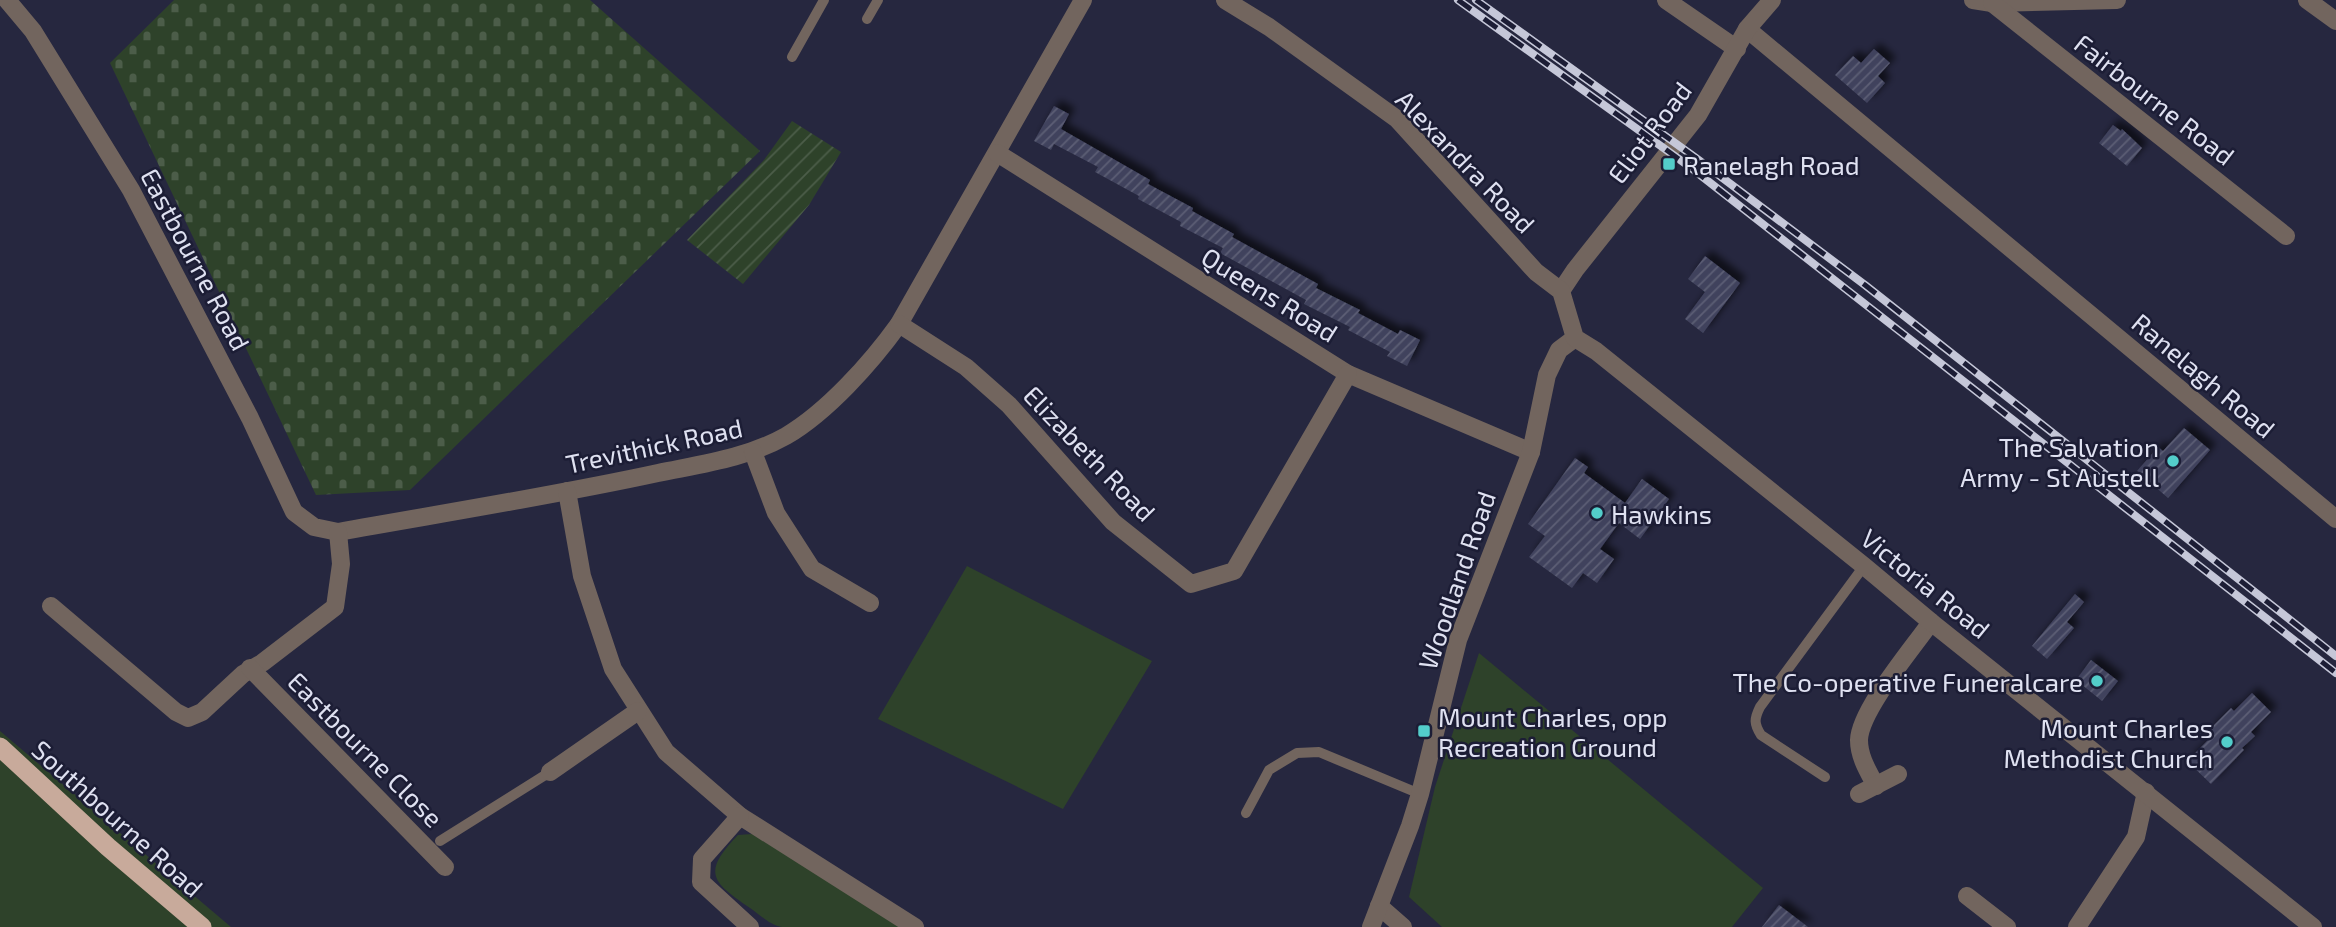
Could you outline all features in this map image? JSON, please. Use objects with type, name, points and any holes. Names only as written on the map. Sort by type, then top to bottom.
[{"type":"highway","name":"Southbourne Road","points":[[0,747],[201,927]]},
{"type":"street","name":"Eastbourne Road","points":[[7,0],[33,31],[131,190],[250,418],[294,512],[314,527],[338,532]]},
{"type":"street","name":"Trevithick Road","points":[[338,532],[567,491],[753,452],[787,436],[811,418],[878,354],[899,324],[1083,0]]},
{"type":"street","name":"Alexandra Road","points":[[1225,0],[1269,26],[1397,119],[1536,272],[1561,291]]},
{"type":"street","points":[[1666,0],[1737,49]]},
{"type":"street","name":"Eliot Road","points":[[1561,291],[1698,115],[1747,29],[1772,0]]},
{"type":"street","points":[[1973,0],[1992,4],[2117,0]]},
{"type":"street","points":[[2307,0],[2336,22]]},
{"type":"street","name":"Fairbourne Road","points":[[1992,4],[2286,236]]},
{"type":"street","name":"Ranelagh Road","points":[[1747,29],[2336,520]]},
{"type":"street","name":"Queens Road","points":[[996,153],[1348,374],[1531,452]]},
{"type":"street","points":[[1561,291],[1575,338]]},
{"type":"street","name":"Elizabeth Road","points":[[899,324],[965,367],[1009,405],[1113,522],[1191,584],[1234,571],[1348,374]]},
{"type":"street","name":"Woodland Road","points":[[1371,927],[1420,794],[1458,640],[1531,452],[1547,375],[1559,350],[1575,338]]},
{"type":"street","name":"Victoria Road","points":[[1575,338],[1606,359],[2313,927]]},
{"type":"street","points":[[753,452],[776,513],[812,569],[870,603]]},
{"type":"street","points":[[567,491],[582,576],[613,670],[666,752],[740,816],[915,927]]},
{"type":"street","points":[[51,606],[176,712],[188,718],[202,712],[250,668],[262,663],[335,607],[341,564],[338,532]]},
{"type":"street","points":[[1876,786],[1863,760],[1860,734],[1880,694],[1931,622]]},
{"type":"street","name":"Eastbourne Close","points":[[250,668],[445,867]]},
{"type":"street","points":[[550,772],[638,711]]},
{"type":"street","points":[[1859,794],[1898,774]]},
{"type":"street","points":[[2077,927],[2136,837],[2146,792]]},
{"type":"street","points":[[740,816],[702,859],[701,882],[750,927]]},
{"type":"street","points":[[1967,896],[2007,927]]},
{"type":"street","points":[[1379,906],[1403,927]]},
{"type":"lane","points":[[792,57],[824,0]]},
{"type":"lane","points":[[867,19],[878,0]]},
{"type":"lane","points":[[1825,777],[1761,735],[1755,726],[1755,717],[1864,566]]},
{"type":"lane","points":[[1246,813],[1269,770],[1297,753],[1319,752],[1420,794]]},
{"type":"lane","points":[[440,841],[550,772]]},
{"type":"green space","points":[[174,0],[590,0],[760,151],[410,490],[316,495],[110,63]]},
{"type":"green space","points":[[792,121],[841,152],[809,205],[743,284],[687,240],[764,160]]},
{"type":"green space","points":[[967,566],[1152,661],[1063,809],[878,719]]},
{"type":"green space","points":[[1479,653],[1763,888],[1732,927],[1442,927],[1409,897],[1435,787]]},
{"type":"green space","points":[[0,731],[231,927],[0,927]]},
{"type":"green space","points":[[752,834],[905,927],[782,927],[769,922],[727,891],[716,876],[719,859],[726,848],[738,835]]},
{"type":"building","points":[[1874,49],[1890,63],[1878,76],[1885,83],[1867,103],[1835,75],[1853,56],[1861,63]]},
{"type":"building","points":[[1054,106],[1069,114],[1061,129],[1150,180],[1148,184],[1193,208],[1192,211],[1234,234],[1232,237],[1318,284],[1316,288],[1360,310],[1358,313],[1398,334],[1400,330],[1420,340],[1407,366],[1387,356],[1390,352],[1348,330],[1350,327],[1304,304],[1306,300],[1220,253],[1223,248],[1180,226],[1181,222],[1095,172],[1098,167],[1054,144],[1051,150],[1034,141]]},
{"type":"building","points":[[2113,125],[2121,131],[2122,129],[2142,148],[2127,166],[2099,143]]},
{"type":"building","points":[[1705,256],[1740,283],[1703,333],[1685,319],[1705,292],[1688,279]]},
{"type":"building","name":"The Salvation Army - St Austell","points":[[2184,428],[2210,450],[2168,498],[2137,471],[2158,447],[2163,451]]},
{"type":"building","name":"Hawkins","points":[[1575,458],[1588,467],[1584,473],[1625,503],[1642,479],[1669,499],[1640,539],[1619,523],[1600,549],[1614,559],[1597,583],[1583,573],[1572,588],[1529,557],[1545,536],[1528,524]]},
{"type":"building","points":[[2075,594],[2084,602],[2067,622],[2074,628],[2047,659],[2032,646]]},
{"type":"building","name":"The Co-operative Funeralcare","points":[[2091,660],[2118,681],[2102,701],[2076,680]]},
{"type":"building","name":"Mount Charles Methodist Church","points":[[2252,693],[2271,712],[2251,732],[2255,736],[2242,748],[2244,750],[2211,784],[2187,761],[2213,735],[2208,731],[2231,708],[2234,711]]},
{"type":"building","points":[[1779,905],[1808,927],[1762,927]]},
{"type":"railway","points":[[1458,0],[1690,167],[2336,673]]},
{"type":"railway","points":[[1476,0],[1696,158],[1865,285],[2336,656]]},
{"type":"place","name":"Ranelagh Road","points":[[1669,164]]},
{"type":"place","name":"The Salvation Army - St Austell","points":[[2173,461]]},
{"type":"place","name":"Hawkins","points":[[1597,513]]},
{"type":"place","name":"The Co-operative Funeralcare","points":[[2097,681]]},
{"type":"place","name":"Mount Charles, opp Recreation Ground","points":[[1424,731]]},
{"type":"place","name":"Mount Charles Methodist Church","points":[[2227,742]]}]
